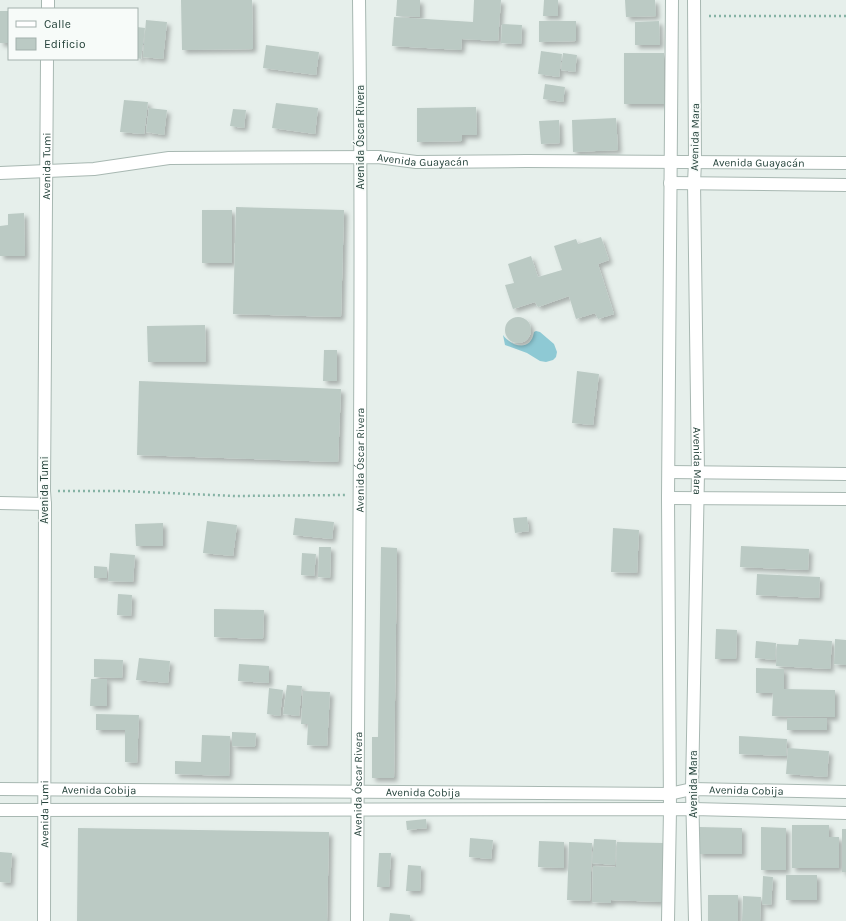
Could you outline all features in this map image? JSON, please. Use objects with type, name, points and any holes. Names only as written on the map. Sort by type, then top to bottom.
[{"type":"street","name":"Avenida Óscar Rivera","points":[[357,921],[361,157],[359,0]]},
{"type":"street","points":[[668,921],[670,810],[668,498],[672,0]]},
{"type":"street","name":"Avenida Mara","points":[[694,0],[694,183],[698,473],[692,789],[694,921]]},
{"type":"street","name":"Avenida Tumi","points":[[44,921],[44,491],[48,60]]},
{"type":"street","name":"Avenida Guayacán","points":[[0,173],[94,169],[169,158],[378,157],[416,162],[846,163]]},
{"type":"street","name":"Avenida Guayacán","points":[[670,183],[846,185]]},
{"type":"street","points":[[669,472],[846,474]]},
{"type":"street","points":[[668,498],[846,499]]},
{"type":"street","points":[[0,503],[45,504]]},
{"type":"street","name":"Avenida Cobija","points":[[0,789],[669,794],[692,789],[846,792]]},
{"type":"street","name":"Avenida Cobija","points":[[0,810],[693,809],[846,813]]},
{"type":"path","points":[[694,16],[846,16]]},
{"type":"path","points":[[44,491],[122,491],[235,496],[359,495]]},
{"type":"water","points":[[534,332],[540,332],[554,344],[557,352],[556,357],[553,360],[546,362],[540,361],[527,353],[505,345],[503,335],[511,342],[521,346],[529,343]]},
{"type":"building","points":[[181,0],[252,0],[253,49],[182,50]]},
{"type":"building","points":[[397,0],[420,0],[420,17],[396,16]]},
{"type":"building","points":[[474,0],[501,0],[498,41],[462,39],[461,50],[392,46],[394,17],[473,22]]},
{"type":"building","points":[[544,0],[558,0],[558,16],[543,16]]},
{"type":"building","points":[[625,0],[655,0],[656,16],[626,17]]},
{"type":"building","points":[[0,11],[8,11],[8,43],[0,43]]},
{"type":"building","points":[[146,20],[167,22],[163,59],[143,57]]},
{"type":"building","points":[[539,21],[576,21],[576,41],[539,42]]},
{"type":"building","points":[[659,21],[660,45],[635,45],[635,22]]},
{"type":"building","points":[[502,24],[522,25],[521,44],[501,43]]},
{"type":"building","points":[[138,27],[145,28],[141,59],[138,58]]},
{"type":"building","points":[[266,45],[319,52],[316,75],[263,68]]},
{"type":"building","points":[[541,51],[562,54],[559,77],[538,74]]},
{"type":"building","points":[[563,53],[577,55],[575,72],[561,70]]},
{"type":"building","points":[[624,53],[664,53],[664,104],[624,104]]},
{"type":"building","points":[[545,84],[565,87],[563,102],[543,99]]},
{"type":"building","points":[[124,100],[148,102],[144,134],[120,132]]},
{"type":"building","points":[[276,103],[318,108],[315,134],[272,128]]},
{"type":"building","points":[[476,107],[477,135],[462,135],[462,141],[417,142],[417,108]]},
{"type":"building","points":[[149,108],[167,110],[164,135],[146,132]]},
{"type":"building","points":[[233,109],[246,110],[244,128],[230,126]]},
{"type":"building","points":[[616,118],[618,150],[573,152],[572,120]]},
{"type":"building","points":[[559,120],[560,143],[541,144],[539,121]]},
{"type":"building","points":[[236,207],[344,210],[341,317],[233,314]]},
{"type":"building","points":[[202,210],[232,210],[232,263],[202,263]]},
{"type":"building","points":[[24,213],[25,256],[0,256],[0,226],[8,225],[8,214]]},
{"type":"building","points":[[601,237],[609,260],[598,264],[614,314],[598,319],[595,313],[576,319],[569,296],[538,307],[535,302],[513,309],[505,285],[514,283],[508,264],[531,256],[538,277],[562,270],[554,246],[576,239],[578,244]]},
{"type":"building","points":[[518,317],[527,321],[531,330],[527,339],[518,343],[509,339],[505,330],[509,321]]},
{"type":"building","points":[[205,325],[206,362],[148,362],[147,326]]},
{"type":"building","points":[[324,350],[337,350],[337,381],[323,381]]},
{"type":"building","points":[[577,371],[599,374],[593,425],[572,423]]},
{"type":"building","points":[[139,381],[341,389],[338,462],[137,455]]},
{"type":"building","points":[[527,517],[529,531],[515,533],[513,518]]},
{"type":"building","points":[[295,518],[334,522],[332,539],[293,535]]},
{"type":"building","points":[[207,521],[237,525],[233,556],[203,553]]},
{"type":"building","points":[[163,523],[163,546],[136,546],[135,524]]},
{"type":"building","points":[[613,528],[639,530],[637,573],[611,572]]},
{"type":"building","points":[[741,546],[809,549],[808,570],[740,567]]},
{"type":"building","points":[[319,547],[331,547],[330,578],[318,577]]},
{"type":"building","points":[[381,547],[397,548],[394,778],[372,778],[372,737],[378,737]]},
{"type":"building","points":[[110,553],[135,555],[133,582],[108,581]]},
{"type":"building","points":[[302,553],[316,554],[314,576],[301,575]]},
{"type":"building","points":[[94,566],[107,567],[107,578],[94,578]]},
{"type":"building","points":[[757,574],[820,577],[819,598],[756,595]]},
{"type":"building","points":[[118,594],[132,595],[131,616],[117,615]]},
{"type":"building","points":[[214,609],[264,610],[263,639],[214,637]]},
{"type":"building","points":[[716,629],[737,630],[736,659],[715,659]]},
{"type":"building","points":[[799,639],[832,641],[830,669],[776,666],[777,644],[798,645]]},
{"type":"building","points":[[835,639],[846,640],[846,665],[834,664]]},
{"type":"building","points":[[756,641],[776,643],[775,660],[755,658]]},
{"type":"building","points":[[139,658],[170,661],[168,683],[136,680]]},
{"type":"building","points":[[94,659],[123,660],[122,678],[94,677]]},
{"type":"building","points":[[239,664],[269,666],[269,683],[238,681]]},
{"type":"building","points":[[756,668],[784,669],[784,689],[835,690],[835,717],[772,716],[773,693],[756,693]]},
{"type":"building","points":[[91,679],[107,679],[107,706],[90,706]]},
{"type":"building","points":[[287,685],[302,686],[299,716],[283,714]]},
{"type":"building","points":[[269,688],[283,690],[280,716],[267,714]]},
{"type":"building","points":[[303,691],[330,692],[327,746],[307,745],[308,724],[301,724]]},
{"type":"building","points":[[96,714],[139,715],[137,763],[125,762],[125,730],[96,730]]},
{"type":"building","points":[[787,718],[827,718],[827,730],[787,730]]},
{"type":"building","points":[[232,732],[256,733],[255,747],[232,746]]},
{"type":"building","points":[[202,735],[230,736],[229,776],[175,774],[175,761],[201,762]]},
{"type":"building","points":[[739,736],[787,739],[786,756],[739,754]]},
{"type":"building","points":[[788,748],[829,751],[827,777],[786,774]]},
{"type":"building","points":[[426,819],[427,828],[407,830],[406,821]]},
{"type":"building","points":[[792,825],[829,825],[829,837],[839,837],[839,868],[792,868]]},
{"type":"building","points":[[699,827],[742,828],[742,854],[698,854]]},
{"type":"building","points":[[761,827],[786,828],[786,870],[761,870]]},
{"type":"building","points":[[78,828],[329,832],[327,921],[77,921]]},
{"type":"building","points":[[842,829],[846,829],[846,872],[842,872]]},
{"type":"building","points":[[470,838],[493,840],[491,859],[469,857]]},
{"type":"building","points":[[594,839],[616,840],[615,865],[592,863]]},
{"type":"building","points":[[539,841],[564,842],[564,868],[538,867]]},
{"type":"building","points":[[569,842],[592,843],[590,901],[567,900]]},
{"type":"building","points":[[617,842],[663,843],[661,902],[611,900],[611,903],[592,902],[593,866],[616,867]]},
{"type":"building","points":[[0,852],[12,853],[10,883],[0,882]]},
{"type":"building","points":[[379,853],[391,853],[389,887],[377,887]]},
{"type":"building","points":[[408,865],[421,866],[420,891],[406,891]]},
{"type":"building","points":[[786,875],[817,875],[817,900],[786,900]]},
{"type":"building","points":[[763,876],[773,877],[771,905],[762,904]]},
{"type":"building","points":[[708,895],[738,895],[738,921],[708,921]]},
{"type":"building","points":[[743,896],[761,897],[760,921],[742,921]]},
{"type":"building","points":[[390,913],[410,915],[410,921],[389,921]]}]
